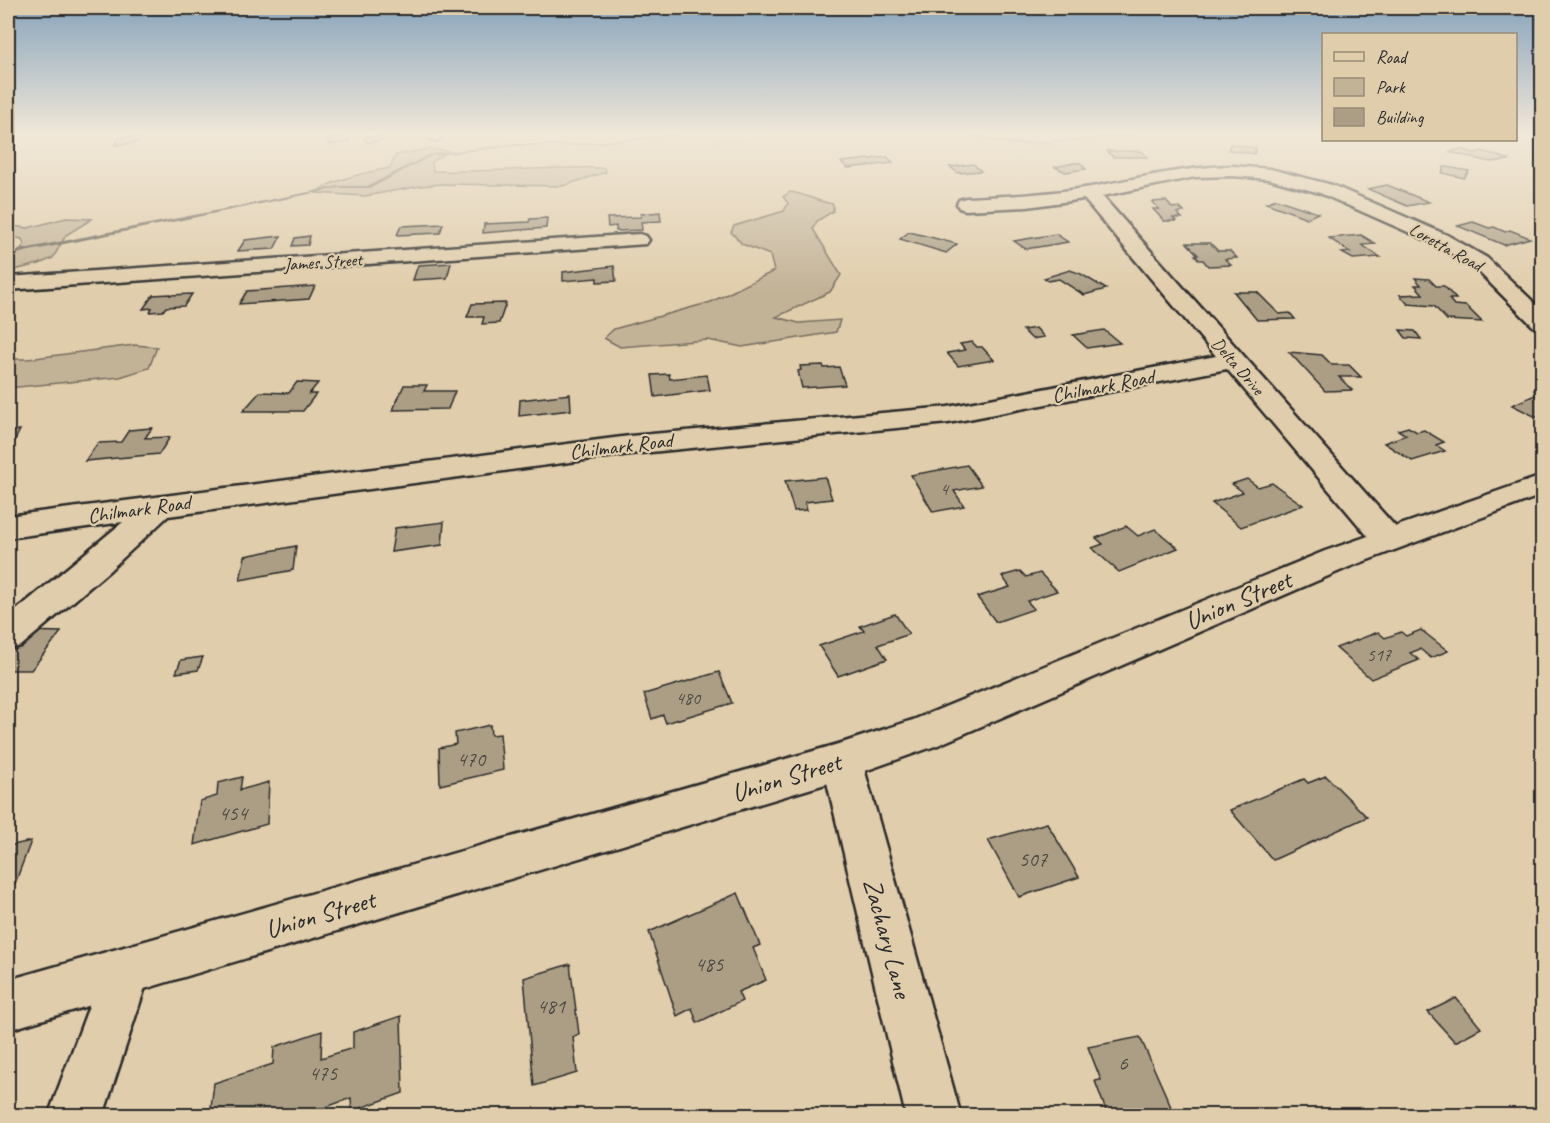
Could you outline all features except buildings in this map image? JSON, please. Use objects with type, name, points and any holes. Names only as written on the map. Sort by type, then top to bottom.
[{"type":"street","name":"Loretta Road","points":[[966,204],[1027,201],[1117,187]]},
{"type":"street","name":"Loretta Road","points":[[1320,187],[1440,239],[1480,262],[1542,322]]},
{"type":"street","name":"Delta Drive","points":[[1089,193],[1388,539]]},
{"type":"street","name":"James Street","points":[[8,284],[639,240]]},
{"type":"street","name":"Chilmark Road","points":[[8,527],[630,445],[948,415],[1233,360]]},
{"type":"street","name":"Union Street","points":[[8,1005],[842,761],[924,734],[1188,621],[1388,539],[1542,485]]},
{"type":"street","points":[[8,636],[98,562],[159,507]]},
{"type":"street","name":"Zachary Lane","points":[[842,761],[934,1116]]},
{"type":"street","points":[[75,1116],[125,972]]},
{"type":"green space","points":[[413,187],[365,196],[316,193],[322,188]]},
{"type":"green space","points":[[790,192],[833,204],[833,211],[817,221],[813,229],[841,275],[830,292],[776,317],[799,323],[840,320],[836,332],[742,347],[708,340],[620,347],[604,338],[614,329],[711,302],[774,271],[770,255],[742,244],[731,232],[734,226],[784,211],[788,203],[783,197]]},
{"type":"green space","points":[[66,218],[92,219],[66,235],[53,258],[14,270],[8,267],[24,245],[22,239],[8,236],[8,222],[11,226],[28,228]]},
{"type":"green space","points":[[134,345],[157,347],[149,368],[120,377],[8,388],[8,359],[28,359]]},
{"type":"waterway","points":[[8,260],[18,252],[337,187]]}]
